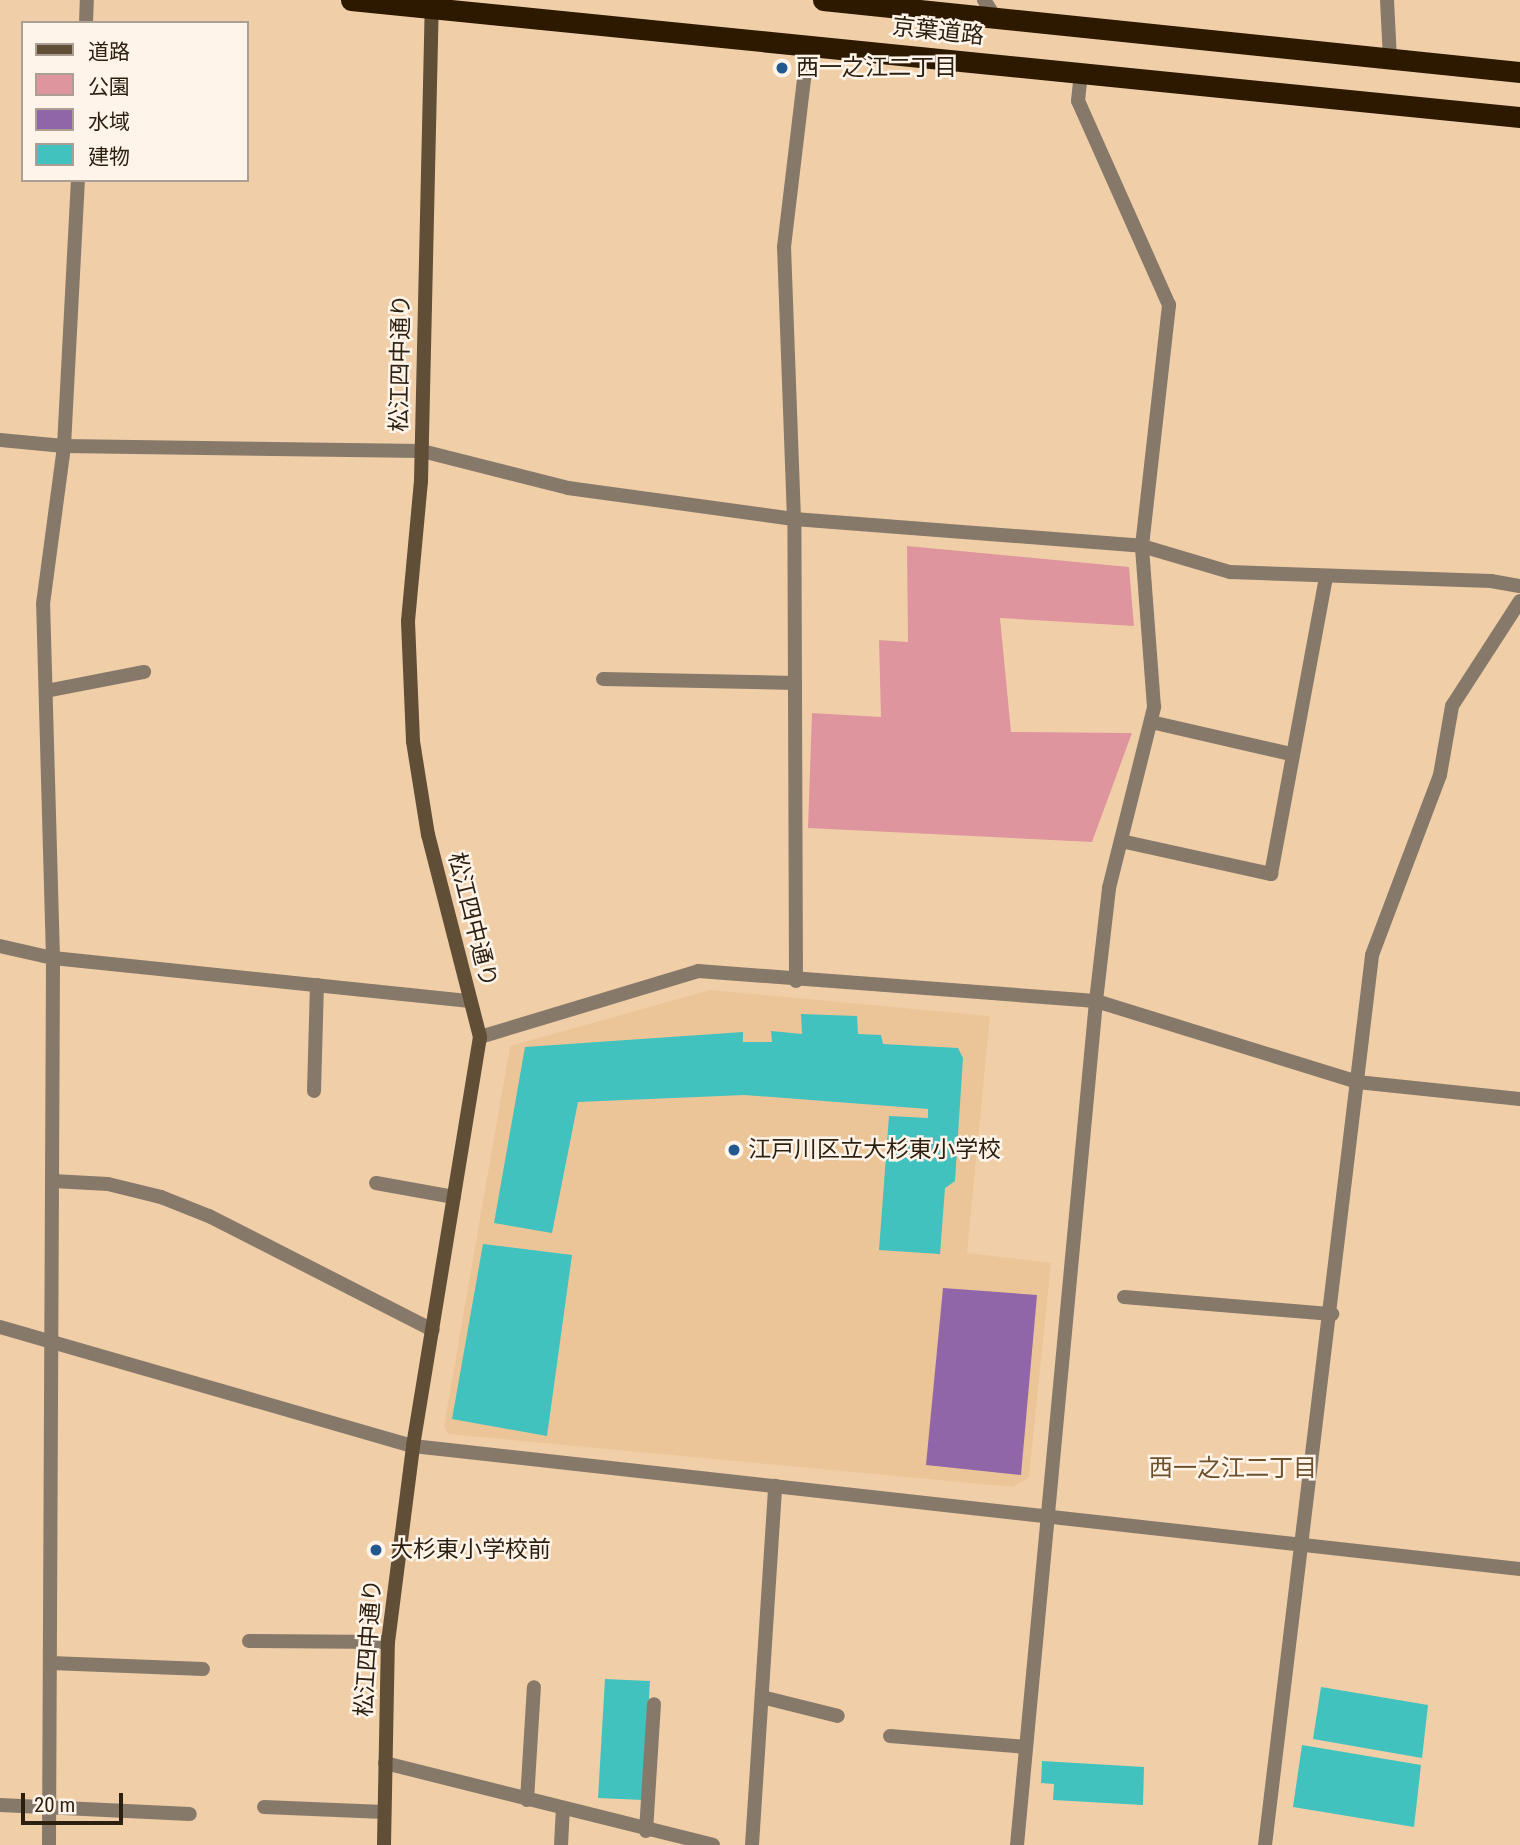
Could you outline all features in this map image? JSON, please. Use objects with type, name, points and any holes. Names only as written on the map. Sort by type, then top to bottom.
[{"type":"highway","name":"京葉道路","points":[[351,0],[498,7],[808,46],[1520,117]]},
{"type":"highway","name":"京葉道路","points":[[823,0],[989,8],[1390,59],[1520,72]]},
{"type":"street","points":[[86,21],[87,0]]},
{"type":"street","points":[[1387,0],[1390,59]]},
{"type":"street","name":"松江四中通り","points":[[384,1845],[388,1642],[413,1446],[480,1037],[468,1001],[428,835],[413,741],[408,621],[422,452],[432,4]]},
{"type":"street","points":[[796,981],[794,519],[784,247],[808,46]]},
{"type":"street","points":[[1017,1845],[1045,1515],[1109,888],[1154,708],[1142,546],[1169,305],[1078,101],[1081,73]]},
{"type":"street","points":[[49,1845],[53,958],[43,604],[64,446],[78,182]]},
{"type":"street","points":[[0,440],[64,446],[422,452],[568,488],[794,519],[1142,546],[1230,572],[1520,586]]},
{"type":"street","points":[[1121,841],[1271,874],[1326,576]]},
{"type":"street","points":[[1265,1845],[1332,1314],[1372,955],[1440,775],[1452,706],[1520,601]]},
{"type":"street","points":[[46,691],[144,672]]},
{"type":"street","points":[[603,679],[795,683]]},
{"type":"street","points":[[1151,722],[1292,754]]},
{"type":"street","points":[[0,946],[53,958],[468,1001]]},
{"type":"street","points":[[480,1037],[698,971],[796,981],[1096,1001],[1357,1082],[1520,1099]]},
{"type":"street","points":[[314,1091],[317,985]]},
{"type":"street","points":[[53,1181],[108,1184],[161,1197],[209,1216],[433,1330]]},
{"type":"street","points":[[376,1183],[454,1197]]},
{"type":"street","points":[[1125,1297],[1332,1314]]},
{"type":"street","points":[[0,1327],[413,1446],[1520,1569]]},
{"type":"street","points":[[752,1845],[775,1486]]},
{"type":"street","points":[[249,1641],[388,1642]]},
{"type":"street","points":[[51,1663],[203,1669]]},
{"type":"street","points":[[527,1800],[534,1687]]},
{"type":"street","points":[[762,1698],[838,1716]]},
{"type":"street","points":[[646,1831],[654,1704]]},
{"type":"street","points":[[890,1736],[1026,1747]]},
{"type":"street","points":[[384,1763],[646,1831],[713,1845]]},
{"type":"street","points":[[0,1805],[190,1814]]},
{"type":"street","points":[[264,1807],[384,1812]]},
{"type":"street","points":[[561,1845],[563,1810]]},
{"type":"shaded area","name":"江戸川区立大杉東小学校","points":[[710,990],[990,1016],[967,1253],[1051,1263],[1029,1477],[1013,1487],[448,1434],[444,1426],[510,1046]]},
{"type":"green space","points":[[907,546],[1129,567],[1134,626],[1000,618],[1011,732],[1132,733],[1092,842],[808,828],[812,713],[881,717],[879,640],[908,642]]},
{"type":"water","points":[[943,1288],[1037,1295],[1021,1475],[926,1465]]},
{"type":"building","points":[[801,1014],[857,1016],[858,1034],[881,1035],[883,1044],[958,1048],[963,1058],[955,1181],[945,1188],[940,1254],[879,1250],[889,1116],[928,1118],[928,1109],[744,1095],[578,1102],[552,1233],[494,1223],[525,1047],[743,1032],[743,1042],[772,1042],[771,1031],[802,1034]]},
{"type":"building","points":[[483,1244],[572,1255],[547,1436],[452,1419]]},
{"type":"building","points":[[605,1679],[650,1681],[643,1800],[598,1798]]},
{"type":"building","points":[[1321,1687],[1428,1705],[1422,1758],[1313,1739]]},
{"type":"building","points":[[1302,1745],[1421,1765],[1414,1827],[1293,1807]]},
{"type":"building","points":[[1042,1761],[1144,1767],[1143,1805],[1053,1800],[1054,1784],[1041,1783]]},
{"type":"place","name":"西一之江二丁目","points":[[782,68]]},
{"type":"place","name":"江戸川区立大杉東小学校","points":[[734,1150]]},
{"type":"place","name":"大杉東小学校前","points":[[376,1550]]},
{"type":"district","name":"西一之江二丁目","points":[[1233,1469]]}]
